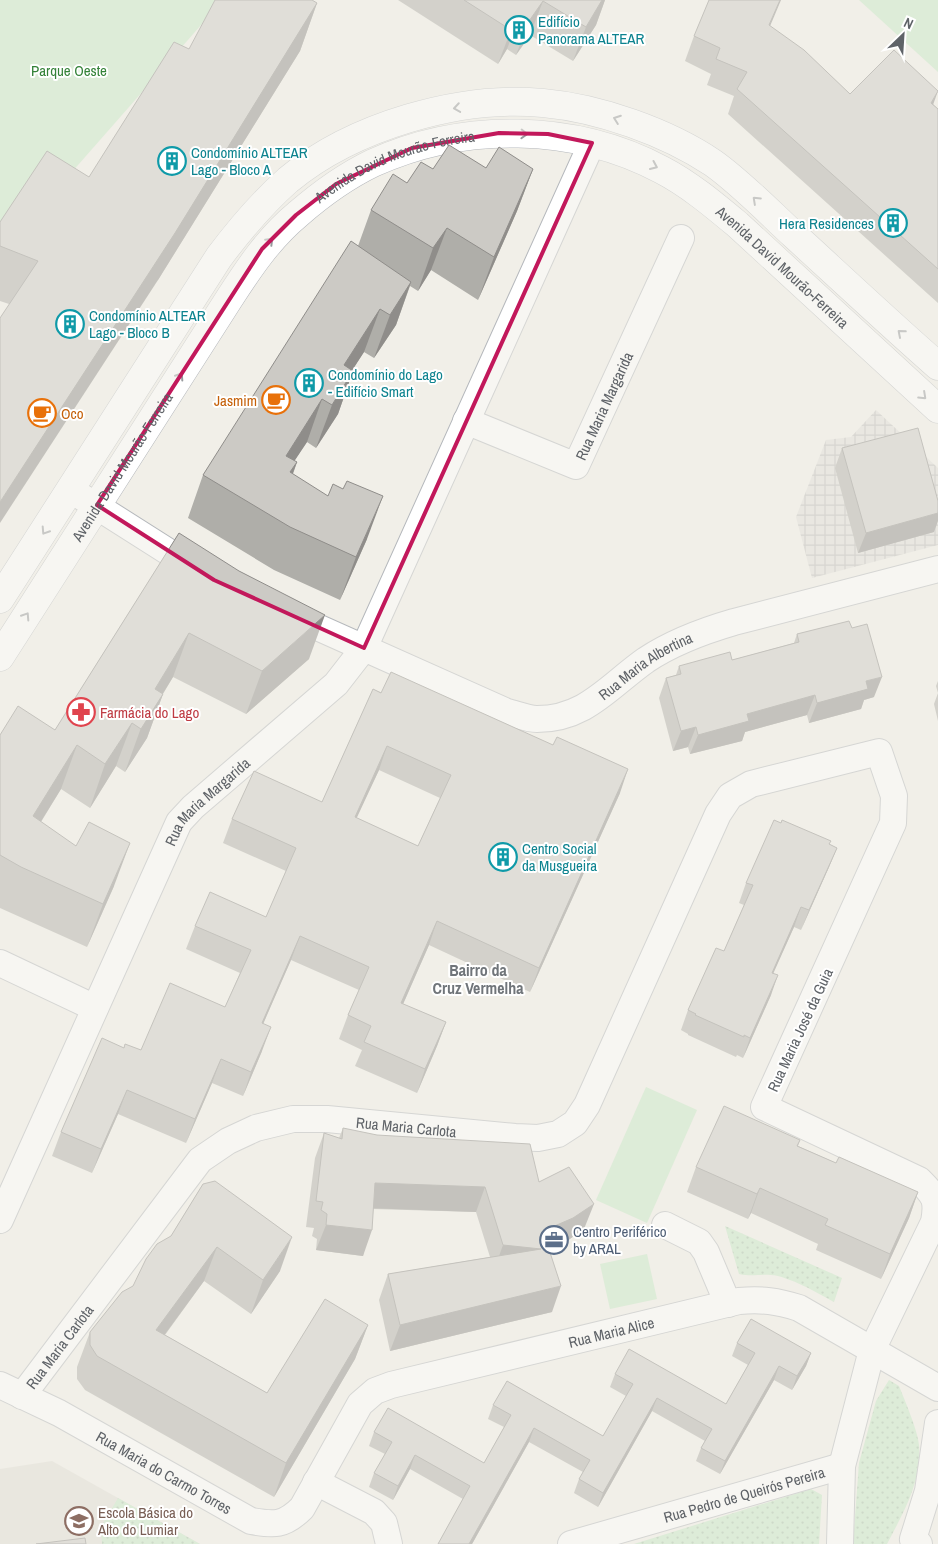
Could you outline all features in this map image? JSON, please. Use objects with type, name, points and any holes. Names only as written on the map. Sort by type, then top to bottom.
[{"type":"street","name":"Avenida David Mourão-Ferreira","points":[[0,599],[219,257],[251,216],[290,179],[331,152],[375,130],[431,112],[487,103],[543,103],[602,113],[639,126],[674,142],[713,164],[938,366]]},
{"type":"street","name":"Avenida David Mourão-Ferreira","points":[[0,657],[262,249],[296,215],[336,184],[373,164],[412,148],[440,141],[499,133],[548,134],[592,143],[628,154],[662,170],[708,200],[738,225],[938,410]]},
{"type":"street","name":"Rua Maria Margarida","points":[[0,1220],[179,822],[193,807],[336,684],[364,648],[592,143]]},
{"type":"street","name":"Rua Maria Margarida","points":[[466,421],[576,466],[681,238]]},
{"type":"street","points":[[71,490],[214,580]]},
{"type":"street","name":"Rua Maria Albertina","points":[[267,604],[507,712],[535,719],[566,715],[588,706],[646,660],[672,644],[704,631],[938,569]]},
{"type":"street","name":"Rua Maria José da Guia","points":[[718,814],[730,796],[751,784],[879,752],[894,796],[893,823],[764,1107],[920,1180],[934,1195],[938,1208],[934,1222],[872,1350],[842,1466]]},
{"type":"street","name":"Rua Maria Carlota","points":[[11,1390],[200,1160],[228,1141],[256,1128],[293,1119],[327,1119],[538,1138],[558,1134],[575,1122],[586,1105],[617,1040],[718,814]]},
{"type":"street","points":[[0,963],[95,1008]]},
{"type":"street","points":[[665,1225],[698,1242],[706,1252],[728,1304]]},
{"type":"street","name":"Rua Maria Alice","points":[[316,1482],[360,1404],[375,1391],[391,1384],[728,1304],[757,1299],[779,1302],[799,1308],[938,1388]]},
{"type":"street","name":"Rua Maria do Carmo Torres","points":[[11,1390],[59,1413],[251,1521],[272,1525],[292,1518],[302,1508],[316,1482]]},
{"type":"street","points":[[914,1542],[928,1491],[938,1424]]},
{"type":"street","name":"Rua Pedro de Queirós Pereira","points":[[571,1544],[842,1466],[840,1544]]},
{"type":"street","points":[[316,1482],[374,1512],[384,1523],[389,1544]]},
{"type":"highlighted area","points":[[499,133],[548,134],[592,143],[364,648],[214,580],[97,505],[262,249],[296,215],[336,184],[412,148]]},
{"type":"shaded area","points":[[876,410],[938,468],[938,545],[812,578],[796,517],[826,440],[851,437]]},
{"type":"shaded area","name":"Escola Básica do Alto do Lumiar","points":[[52,1461],[200,1544],[0,1544],[0,1469]]},
{"type":"green space","name":"Parque Oeste","points":[[0,0],[223,0],[42,206],[0,243]]},
{"type":"green space","points":[[859,0],[938,0],[938,72]]},
{"type":"green space","points":[[646,1087],[697,1110],[647,1223],[596,1200]]},
{"type":"green space","points":[[725,1226],[842,1278],[834,1302],[786,1278],[771,1275],[739,1274]]},
{"type":"green space","points":[[647,1254],[657,1299],[610,1309],[600,1264]]},
{"type":"green space","points":[[889,1380],[899,1386],[911,1416],[919,1445],[918,1472],[910,1497],[887,1544],[853,1544],[859,1463],[876,1401]]},
{"type":"green space","points":[[811,1489],[822,1495],[819,1544],[634,1544]]},
{"type":"green space","points":[[118,1498],[200,1544],[102,1544],[101,1527]]},
{"type":"building","points":[[215,0],[312,0],[317,3],[175,233],[0,502],[0,318],[38,261],[0,246],[0,222],[47,151],[89,177],[174,42],[189,49]]},
{"type":"building","points":[[464,0],[602,0],[586,27],[543,1],[529,21],[520,15],[511,30]]},
{"type":"building","name":"Hera Residences","points":[[709,0],[780,0],[769,25],[804,50],[850,94],[894,50],[938,91],[931,103],[938,109],[938,269],[737,89],[747,72],[716,59],[720,48],[694,36]]},
{"type":"building","points":[[449,145],[486,168],[499,147],[533,169],[494,257],[447,228],[433,248],[371,210],[393,174],[407,183],[421,162],[433,169]]},
{"type":"building","points":[[351,241],[411,282],[390,315],[380,309],[344,365],[353,371],[332,405],[322,399],[286,456],[297,462],[290,472],[328,496],[333,484],[343,489],[347,481],[383,496],[356,557],[290,527],[203,475]]},
{"type":"building","points":[[918,428],[938,501],[938,513],[866,533],[842,448]]},
{"type":"building","points":[[179,533],[239,571],[325,615],[262,671],[189,633],[155,689],[163,694],[141,729],[132,723],[105,764],[77,745],[33,816],[76,846],[89,822],[130,843],[103,904],[21,867],[0,855],[0,735],[18,706],[55,730]]},
{"type":"building","points":[[849,621],[852,628],[867,624],[882,677],[866,681],[868,689],[817,703],[815,695],[747,714],[749,721],[698,735],[696,727],[681,731],[666,678],[681,674],[679,666],[730,652],[732,660],[799,642],[797,634]]},
{"type":"building","points":[[391,672],[553,745],[557,737],[628,769],[539,968],[437,921],[401,1003],[446,1022],[425,1069],[364,1042],[371,1026],[348,1015],[369,967],[300,936],[262,1023],[271,1027],[251,1072],[221,1059],[195,1119],[127,1090],[101,1149],[61,1132],[102,1038],[124,1048],[125,1044],[141,1050],[170,983],[225,1007],[251,950],[195,926],[210,892],[266,917],[296,848],[232,819],[254,771],[322,802],[373,689],[381,693]],"holes":[[[387,746],[451,775],[418,846],[355,817]]]},
{"type":"building","points":[[774,820],[781,823],[782,820],[831,841],[829,844],[837,848],[809,910],[801,907],[772,973],[778,975],[750,1038],[695,1015],[688,1010],[716,948],[724,951],[753,885],[746,883]]},
{"type":"building","points":[[724,1106],[800,1140],[797,1146],[836,1163],[839,1157],[918,1192],[890,1254],[825,1225],[828,1219],[760,1188],[757,1194],[696,1167]]},
{"type":"building","points":[[343,1128],[377,1135],[530,1144],[539,1182],[569,1167],[594,1204],[573,1218],[543,1231],[561,1286],[400,1325],[388,1274],[541,1249],[503,1245],[485,1187],[375,1183],[372,1230],[326,1225],[327,1214],[321,1210],[323,1202],[316,1201],[324,1133],[342,1139]]},
{"type":"building","points":[[215,1181],[292,1237],[263,1280],[217,1247],[156,1330],[267,1393],[325,1299],[368,1325],[286,1463],[97,1356],[90,1345],[90,1332],[122,1292],[133,1286],[146,1259],[157,1244],[171,1236],[203,1184]]},
{"type":"building","points":[[751,1319],[811,1353],[797,1376],[779,1366],[725,1461],[701,1448],[712,1429],[657,1398],[603,1493],[579,1479],[590,1460],[534,1428],[469,1544],[438,1544],[470,1486],[415,1455],[398,1486],[374,1473],[392,1442],[374,1432],[388,1408],[484,1463],[511,1415],[493,1405],[507,1381],[603,1436],[633,1384],[615,1374],[629,1349],[726,1404],[755,1353],[737,1343]]},
{"type":"building","points":[[85,1538],[86,1544],[36,1544]]},
{"type":"place","name":"Edifício Panorama ALTEAR","points":[[519,30]]},
{"type":"place","name":"Condomínio ALTEAR Lago - Bloco A","points":[[172,161]]},
{"type":"place","name":"Hera Residences","points":[[893,223]]},
{"type":"place","name":"Condomínio ALTEAR Lago - Bloco B","points":[[70,324]]},
{"type":"place","name":"Condomínio do Lago - Edifício Smart","points":[[309,383]]},
{"type":"place","name":"Jasmim","points":[[276,400]]},
{"type":"place","name":"Oco","points":[[42,413]]},
{"type":"place","name":"Farmácia do Lago","points":[[81,712]]},
{"type":"place","name":"Centro Social da Musgueira","points":[[503,857]]},
{"type":"place","name":"Centro Periférico by ARAL","points":[[554,1240]]},
{"type":"place","name":"Escola Básica do Alto do Lumiar","points":[[79,1521]]},
{"type":"district","name":"Bairro da Cruz Vermelha","points":[[478,979]]}]
